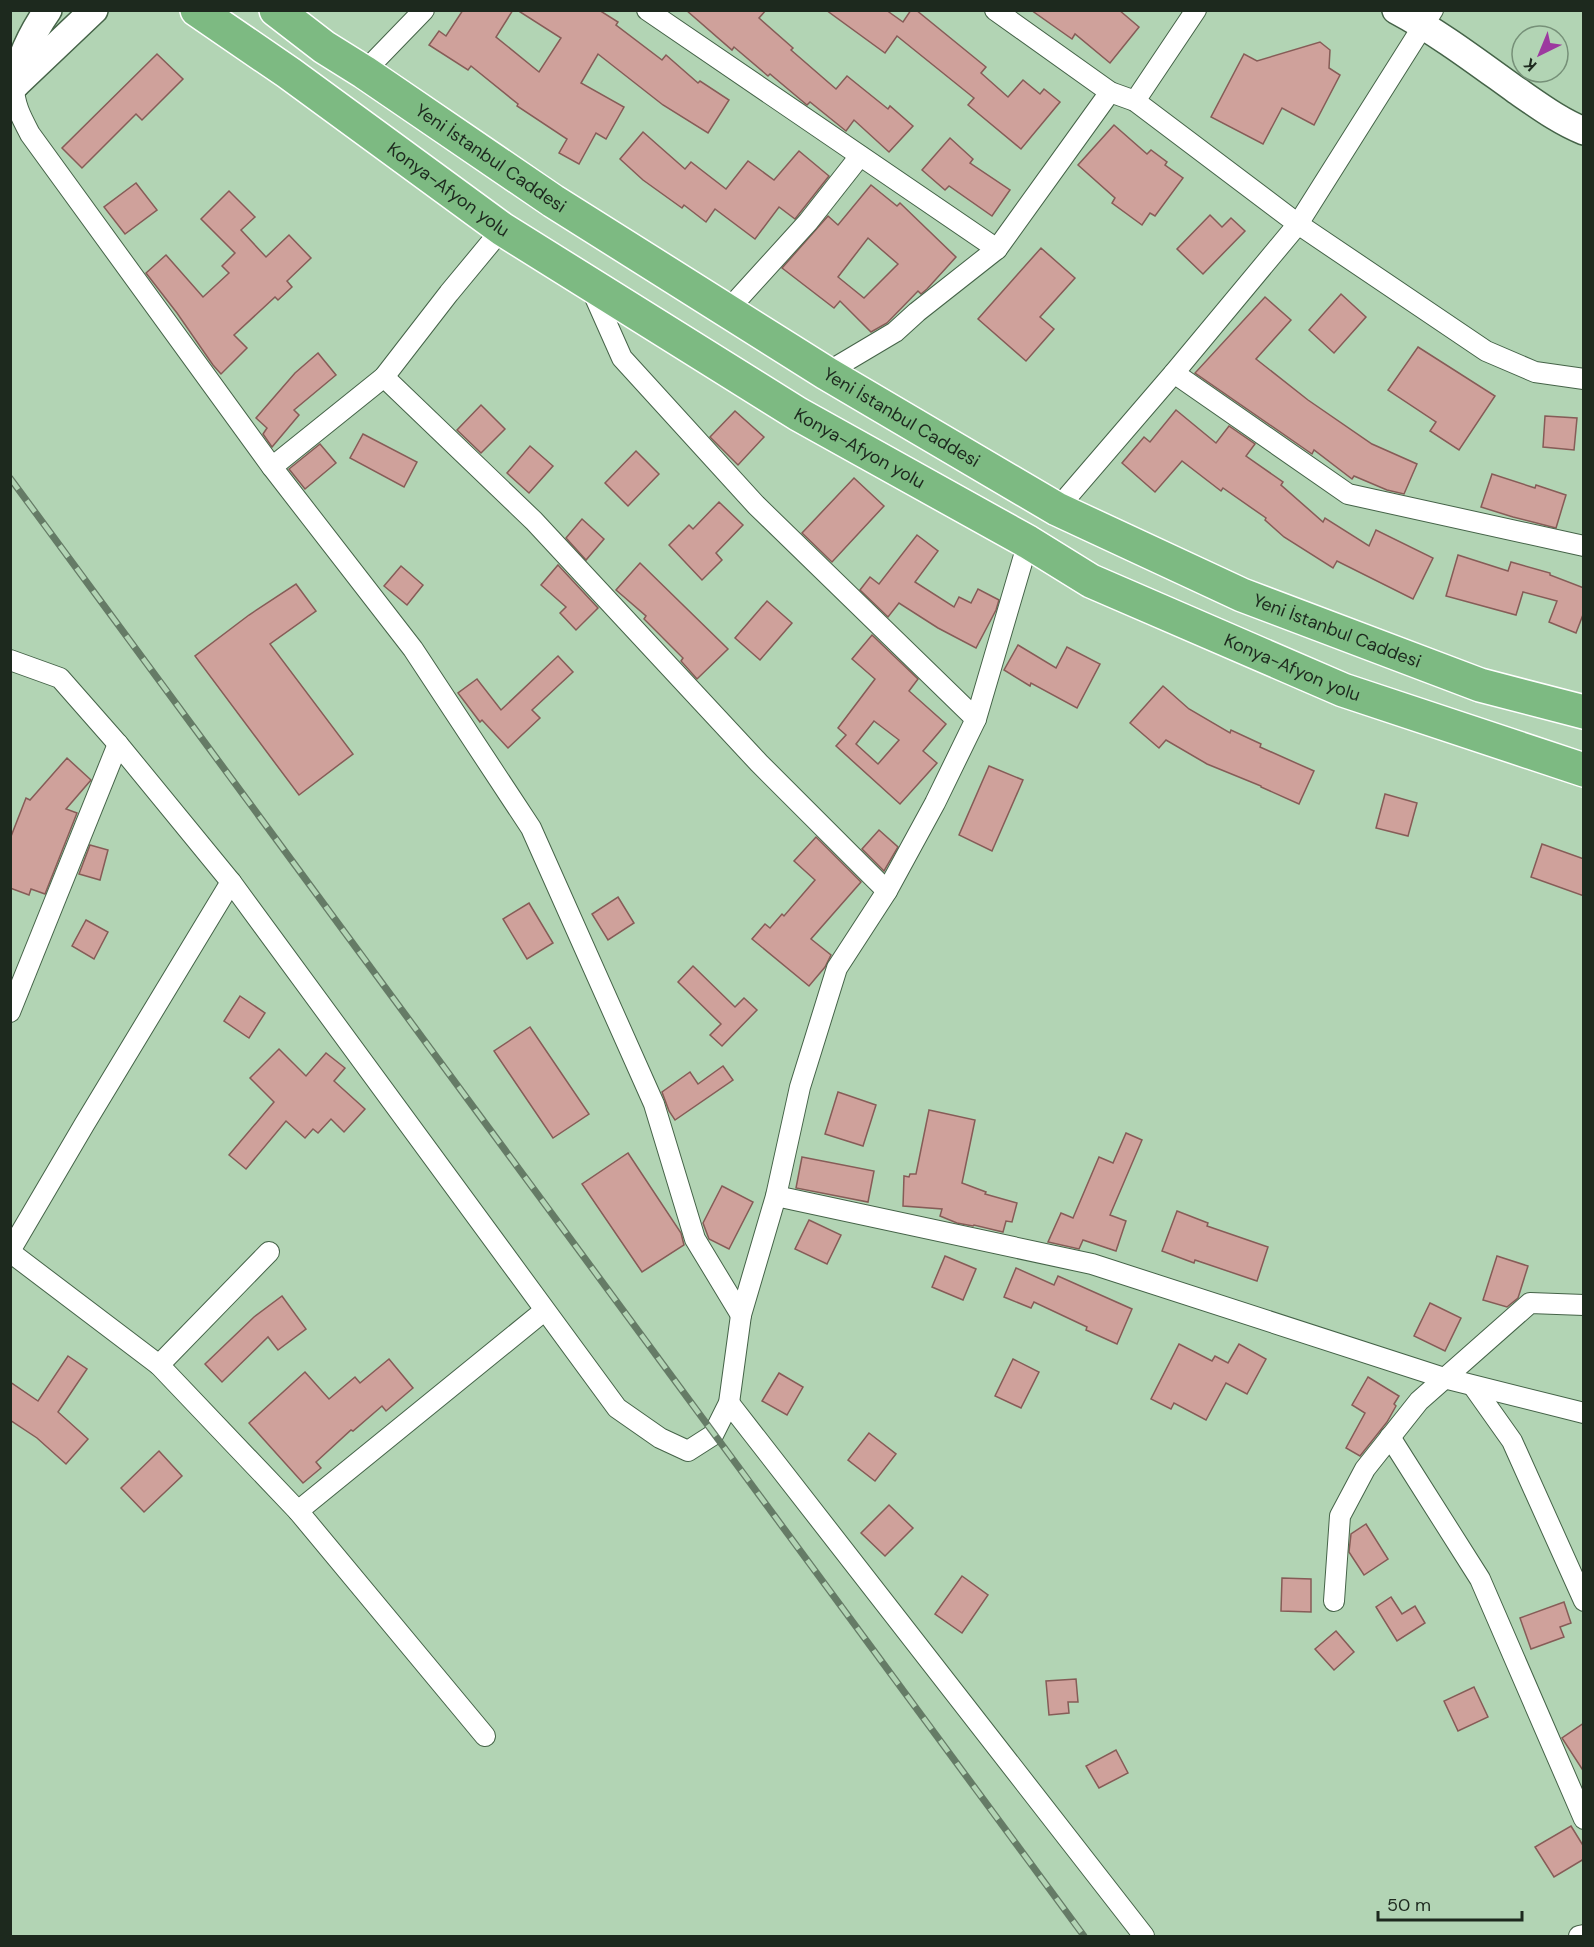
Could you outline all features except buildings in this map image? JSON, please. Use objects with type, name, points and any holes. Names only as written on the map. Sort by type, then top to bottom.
[{"type":"highway","name":"Konya-Afyon yolu","points":[[197,10],[289,73],[502,229],[798,414],[1028,542],[1091,581],[1343,690],[1584,770]]},
{"type":"highway","name":"Yeni İstanbul Caddesi","points":[[276,10],[324,47],[553,201],[826,373],[1057,509],[1242,595],[1480,685],[1584,712]]},
{"type":"street","points":[[48,10],[27,46],[18,67],[14,86],[14,97],[18,110],[30,134],[272,467],[413,649],[531,828],[654,1104],[695,1239],[741,1315]]},
{"type":"street","points":[[14,86],[94,10]]},
{"type":"street","points":[[296,10],[324,47]]},
{"type":"street","points":[[364,72],[424,10]]},
{"type":"street","points":[[647,10],[997,249]]},
{"type":"street","points":[[995,10],[1110,92],[1136,101],[1298,224],[1486,351],[1535,372],[1584,379]]},
{"type":"street","points":[[1136,101],[1196,10]]},
{"type":"street","points":[[1396,10],[1427,17],[1540,107],[1584,131]]},
{"type":"street","points":[[1057,509],[1298,224],[1427,17]]},
{"type":"street","points":[[826,373],[895,332],[916,312],[997,249],[1110,92]]},
{"type":"street","points":[[729,310],[808,222],[860,156]]},
{"type":"street","points":[[272,467],[384,377],[449,292],[502,229]]},
{"type":"street","points":[[590,284],[622,358],[756,506],[976,719]]},
{"type":"street","points":[[1174,373],[1348,494],[1584,546]]},
{"type":"street","points":[[384,377],[534,521],[759,763],[887,891]]},
{"type":"street","points":[[10,660],[60,678],[118,744],[231,882],[617,1408],[660,1438],[688,1451],[713,1434],[729,1402],[741,1315],[776,1196],[800,1087],[837,968],[887,891],[935,803],[976,719],[1028,542]]},
{"type":"street","points":[[10,1012],[118,744]]},
{"type":"street","points":[[231,882],[10,1251],[159,1365],[297,1511],[485,1736]]},
{"type":"street","points":[[776,1196],[1092,1264],[1444,1378],[1584,1413]]},
{"type":"street","points":[[159,1365],[269,1252]]},
{"type":"street","points":[[1334,1601],[1340,1516],[1365,1469],[1419,1401],[1530,1303],[1584,1305]]},
{"type":"street","points":[[297,1511],[544,1311]]},
{"type":"street","points":[[1473,1386],[1512,1441],[1584,1601]]},
{"type":"street","points":[[729,1402],[1144,1936]]},
{"type":"street","points":[[1390,1437],[1480,1579],[1584,1819]]},
{"type":"street","points":[[1579,1936],[1584,1935]]},
{"type":"railway","points":[[10,478],[1084,1936]]}]
